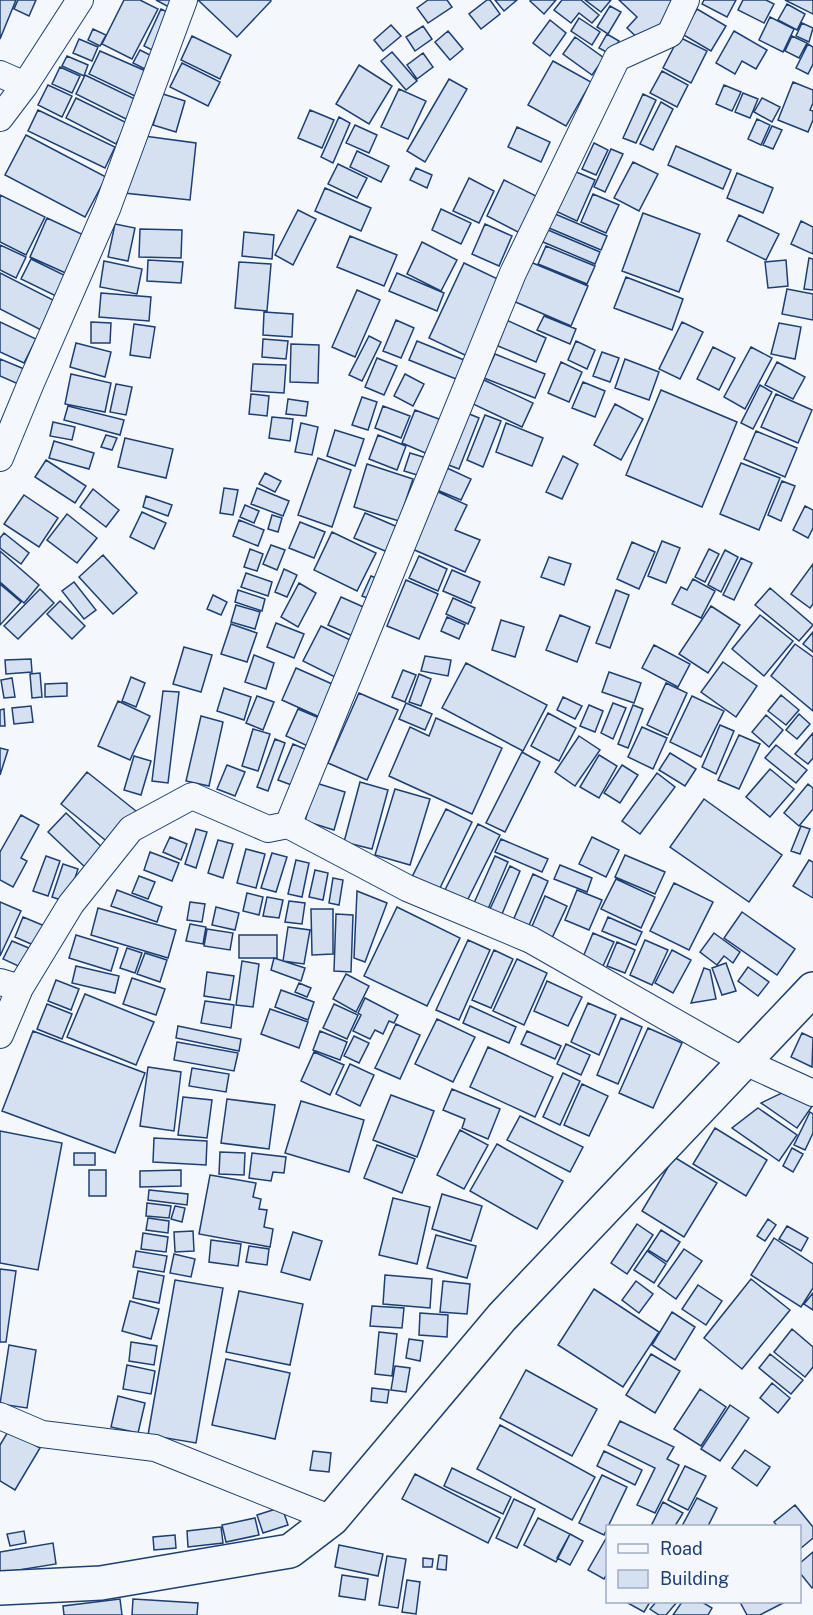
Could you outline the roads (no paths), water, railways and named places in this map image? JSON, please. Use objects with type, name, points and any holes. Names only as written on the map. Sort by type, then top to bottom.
[{"type":"main road","points":[[0,1588],[100,1583],[290,1551],[332,1519],[502,1317],[813,989]]},
{"type":"street","points":[[0,118],[25,85],[80,0]]},
{"type":"street","points":[[0,458],[107,208],[184,0]]},
{"type":"street","points":[[288,825],[518,262],[617,58],[670,34],[686,0]]},
{"type":"street","points":[[0,74],[25,85]]},
{"type":"street","points":[[0,1035],[10,985],[131,829],[192,796],[268,829],[288,825],[407,888],[531,940],[745,1062],[813,1092]]},
{"type":"street","points":[[0,1416],[42,1434],[155,1448],[332,1519]]}]
